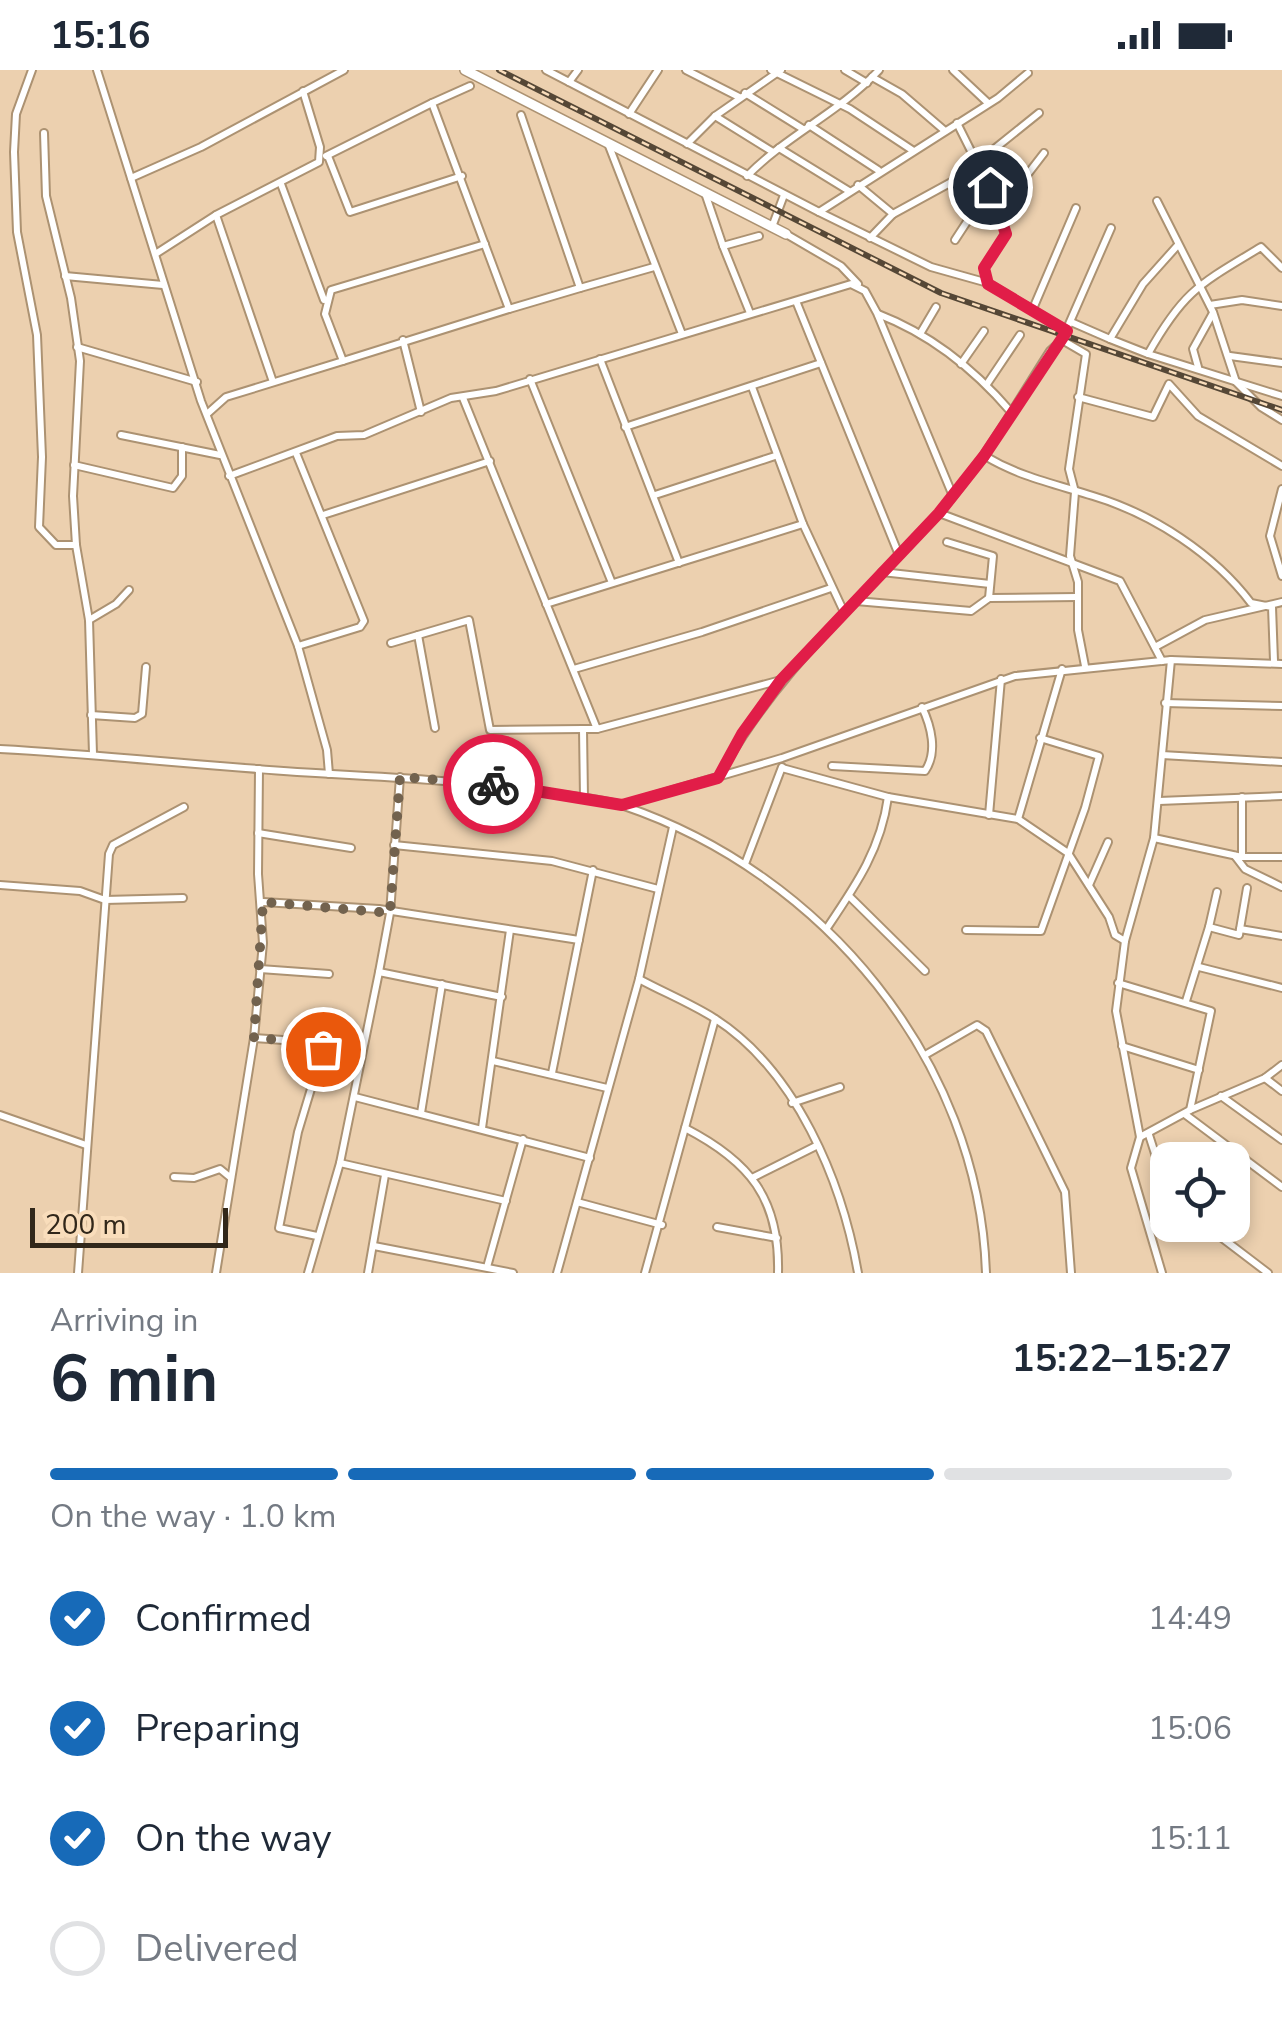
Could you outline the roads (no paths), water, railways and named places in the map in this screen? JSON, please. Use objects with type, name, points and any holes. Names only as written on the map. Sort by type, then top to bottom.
[{"type":"main road","points":[[465,70],[786,234]]},
{"type":"street","points":[[32,70],[16,114],[14,152],[16,232],[37,335],[42,457],[39,526],[56,545],[76,545]]},
{"type":"street","points":[[97,70],[206,415],[298,646],[327,750],[329,774]]},
{"type":"street","points":[[130,178],[201,147],[344,70]]},
{"type":"street","points":[[486,82],[494,70]]},
{"type":"street","points":[[546,70],[931,268],[988,284],[1067,331]]},
{"type":"street","points":[[570,82],[578,70]]},
{"type":"street","points":[[629,114],[658,70]]},
{"type":"street","points":[[686,70],[806,127],[878,170]]},
{"type":"street","points":[[845,70],[873,76],[902,94],[945,131]]},
{"type":"street","points":[[953,70],[988,103]]},
{"type":"street","points":[[687,144],[714,116],[776,71],[912,150]]},
{"type":"street","points":[[819,212],[1028,73]]},
{"type":"street","points":[[747,176],[873,76]]},
{"type":"street","points":[[157,253],[216,215],[315,166],[325,156],[470,86]]},
{"type":"street","points":[[303,91],[325,156],[350,212],[462,176]]},
{"type":"street","points":[[432,103],[510,308]]},
{"type":"street","points":[[870,238],[893,214],[978,165],[1039,113]]},
{"type":"street","points":[[521,115],[580,288]]},
{"type":"street","points":[[714,116],[849,191]]},
{"type":"street","points":[[957,123],[990,187],[1006,234],[984,268],[988,284]]},
{"type":"street","points":[[44,134],[46,196],[65,276],[80,373],[74,465],[76,545],[89,620],[93,754]]},
{"type":"street","points":[[609,146],[682,334]]},
{"type":"street","points":[[1000,211],[1044,154]]},
{"type":"street","points":[[282,184],[343,361]]},
{"type":"street","points":[[858,184],[893,214]]},
{"type":"street","points":[[955,240],[990,187]]},
{"type":"street","points":[[705,193],[750,314]]},
{"type":"street","points":[[772,227],[784,195]]},
{"type":"street","points":[[1157,201],[1197,286],[1212,308],[1236,382],[1261,407],[1282,420]]},
{"type":"street","points":[[1032,311],[1076,208]]},
{"type":"street","points":[[216,215],[273,382]]},
{"type":"street","points":[[718,778],[742,734],[781,680],[939,513],[984,456],[1062,340],[1111,228]]},
{"type":"street","points":[[786,234],[841,266],[877,313],[953,496]]},
{"type":"street","points":[[722,246],[759,236]]},
{"type":"street","points":[[325,303],[337,287],[486,244]]},
{"type":"street","points":[[1110,339],[1143,284],[1177,246]]},
{"type":"street","points":[[1148,354],[1182,299],[1197,286],[1265,246],[1282,268]]},
{"type":"street","points":[[206,415],[226,397],[654,267]]},
{"type":"street","points":[[65,276],[164,286]]},
{"type":"street","points":[[229,476],[337,436],[364,436],[463,398],[858,285]]},
{"type":"street","points":[[1212,308],[1242,300],[1282,306]]},
{"type":"street","points":[[796,301],[899,555]]},
{"type":"street","points":[[920,334],[936,307]]},
{"type":"street","points":[[1198,367],[1193,349],[1212,308]]},
{"type":"street","points":[[877,313],[920,334],[987,384],[1010,412]]},
{"type":"street","points":[[1071,322],[1148,354],[1282,396]]},
{"type":"street","points":[[960,364],[984,331]]},
{"type":"street","points":[[987,384],[1020,335]]},
{"type":"street","points":[[404,340],[420,412]]},
{"type":"street","points":[[1062,340],[1086,354],[1070,469],[1074,492],[1073,566],[1085,666]]},
{"type":"street","points":[[76,347],[198,382]]},
{"type":"street","points":[[1230,356],[1282,363]]},
{"type":"street","points":[[600,359],[680,563]]},
{"type":"street","points":[[625,427],[821,363]]},
{"type":"street","points":[[530,378],[612,583]]},
{"type":"street","points":[[1078,397],[1153,417],[1169,384],[1198,416],[1282,466]]},
{"type":"street","points":[[752,387],[802,524],[844,612]]},
{"type":"street","points":[[463,398],[597,729]]},
{"type":"street","points":[[121,434],[222,455]]},
{"type":"street","points":[[74,465],[174,488],[182,476],[182,447]]},
{"type":"street","points":[[296,453],[364,621],[360,628],[298,646]]},
{"type":"street","points":[[655,495],[775,456]]},
{"type":"street","points":[[984,456],[1030,479],[1096,496],[1174,535],[1210,558],[1251,604],[1272,607]]},
{"type":"street","points":[[323,515],[490,461]]},
{"type":"street","points":[[1282,489],[1270,536],[1282,576]]},
{"type":"street","points":[[939,513],[1120,582],[1128,589],[1155,647],[1166,660],[1154,838],[1124,941],[1118,983],[1122,1046],[1150,1150]]},
{"type":"street","points":[[546,604],[802,524]]},
{"type":"street","points":[[947,542],[993,556],[989,598]]},
{"type":"street","points":[[882,572],[990,584]]},
{"type":"street","points":[[574,669],[702,632],[831,588]]},
{"type":"street","points":[[89,620],[116,604],[129,590]]},
{"type":"street","points":[[855,600],[971,611],[989,598],[1077,597]]},
{"type":"street","points":[[1155,647],[1204,620],[1282,602]]},
{"type":"street","points":[[622,805],[782,758],[1001,679],[1062,668],[1166,660],[1278,663],[1272,607]]},
{"type":"street","points":[[390,642],[468,620],[490,730],[597,729],[781,680]]},
{"type":"street","points":[[418,635],[434,728]]},
{"type":"street","points":[[91,714],[135,718],[142,714],[146,667]]},
{"type":"street","points":[[1018,819],[1062,668]]},
{"type":"street","points":[[989,814],[1001,679]]},
{"type":"street","points":[[1166,704],[1282,706]]},
{"type":"street","points":[[832,766],[925,771],[931,763],[932,737],[922,707]]},
{"type":"street","points":[[583,728],[584,798]]},
{"type":"street","points":[[966,930],[1041,931],[1099,756],[1040,738]]},
{"type":"street","points":[[0,748],[482,783],[584,798],[622,805],[745,864],[827,928],[891,997],[925,1055],[962,1142],[986,1249],[986,1273]]},
{"type":"street","points":[[1162,755],[1282,762]]},
{"type":"street","points":[[745,864],[782,768],[782,758]]},
{"type":"street","points":[[782,768],[888,797],[1018,819],[1068,853],[1115,935],[1124,941]]},
{"type":"street","points":[[216,1273],[254,1038],[260,969],[263,902],[259,769]]},
{"type":"street","points":[[308,1273],[356,1097],[390,913],[400,777]]},
{"type":"street","points":[[1159,801],[1282,796]]},
{"type":"street","points":[[827,928],[883,832],[888,797]]},
{"type":"street","points":[[1242,797],[1238,856],[1245,869],[1282,887]]},
{"type":"street","points":[[78,1273],[105,900],[113,844],[184,808]]},
{"type":"street","points":[[557,1273],[638,979],[674,827]]},
{"type":"street","points":[[258,832],[351,848]]},
{"type":"street","points":[[1154,838],[1238,856],[1282,856]]},
{"type":"street","points":[[1088,886],[1108,842]]},
{"type":"street","points":[[394,845],[552,861],[658,889]]},
{"type":"street","points":[[552,1073],[594,870]]},
{"type":"street","points":[[0,885],[80,892],[105,900],[184,898]]},
{"type":"street","points":[[1209,928],[1239,934],[1247,888]]},
{"type":"street","points":[[1186,1001],[1199,967],[1216,892]]},
{"type":"street","points":[[849,896],[925,970]]},
{"type":"street","points":[[263,902],[390,913],[579,940]]},
{"type":"street","points":[[482,1128],[510,930]]},
{"type":"street","points":[[1240,930],[1282,936]]},
{"type":"street","points":[[1199,967],[1282,988]]},
{"type":"street","points":[[260,969],[329,974]]},
{"type":"street","points":[[379,972],[502,997]]},
{"type":"street","points":[[638,979],[716,1019],[764,1060],[816,1146],[846,1217],[858,1273]]},
{"type":"street","points":[[1118,983],[1186,1001],[1211,1012],[1188,1112]]},
{"type":"street","points":[[421,1112],[442,984]]},
{"type":"street","points":[[645,1273],[662,1225],[716,1019]]},
{"type":"street","points":[[925,1055],[977,1025],[986,1031],[1064,1192],[1071,1273]]},
{"type":"street","points":[[254,1038],[312,1042],[323,1049],[298,1132],[279,1228],[317,1236]]},
{"type":"street","points":[[1122,1046],[1199,1070]]},
{"type":"street","points":[[493,1061],[608,1088]]},
{"type":"street","points":[[1162,1273],[1130,1168],[1144,1136],[1220,1095],[1264,1078],[1282,1064]]},
{"type":"street","points":[[1264,1078],[1282,1091]]},
{"type":"street","points":[[792,1103],[840,1087]]},
{"type":"street","points":[[1220,1095],[1282,1140]]},
{"type":"street","points":[[356,1097],[590,1158]]},
{"type":"street","points":[[1188,1112],[1282,1187]]},
{"type":"street","points":[[0,1114],[86,1144]]},
{"type":"street","points":[[685,1128],[723,1148],[752,1178],[770,1209],[777,1238],[778,1273]]},
{"type":"street","points":[[487,1267],[523,1140]]},
{"type":"street","points":[[752,1178],[816,1146]]},
{"type":"street","points":[[340,1164],[506,1201]]},
{"type":"street","points":[[174,1177],[194,1178],[220,1169],[231,1178]]},
{"type":"street","points":[[368,1273],[385,1175]]},
{"type":"street","points":[[577,1202],[662,1225]]},
{"type":"street","points":[[717,1227],[777,1238]]},
{"type":"street","points":[[1227,1242],[1265,1272]]},
{"type":"street","points":[[374,1246],[513,1273]]},
{"type":"railway","points":[[499,70],[941,293],[1282,410]]}]
